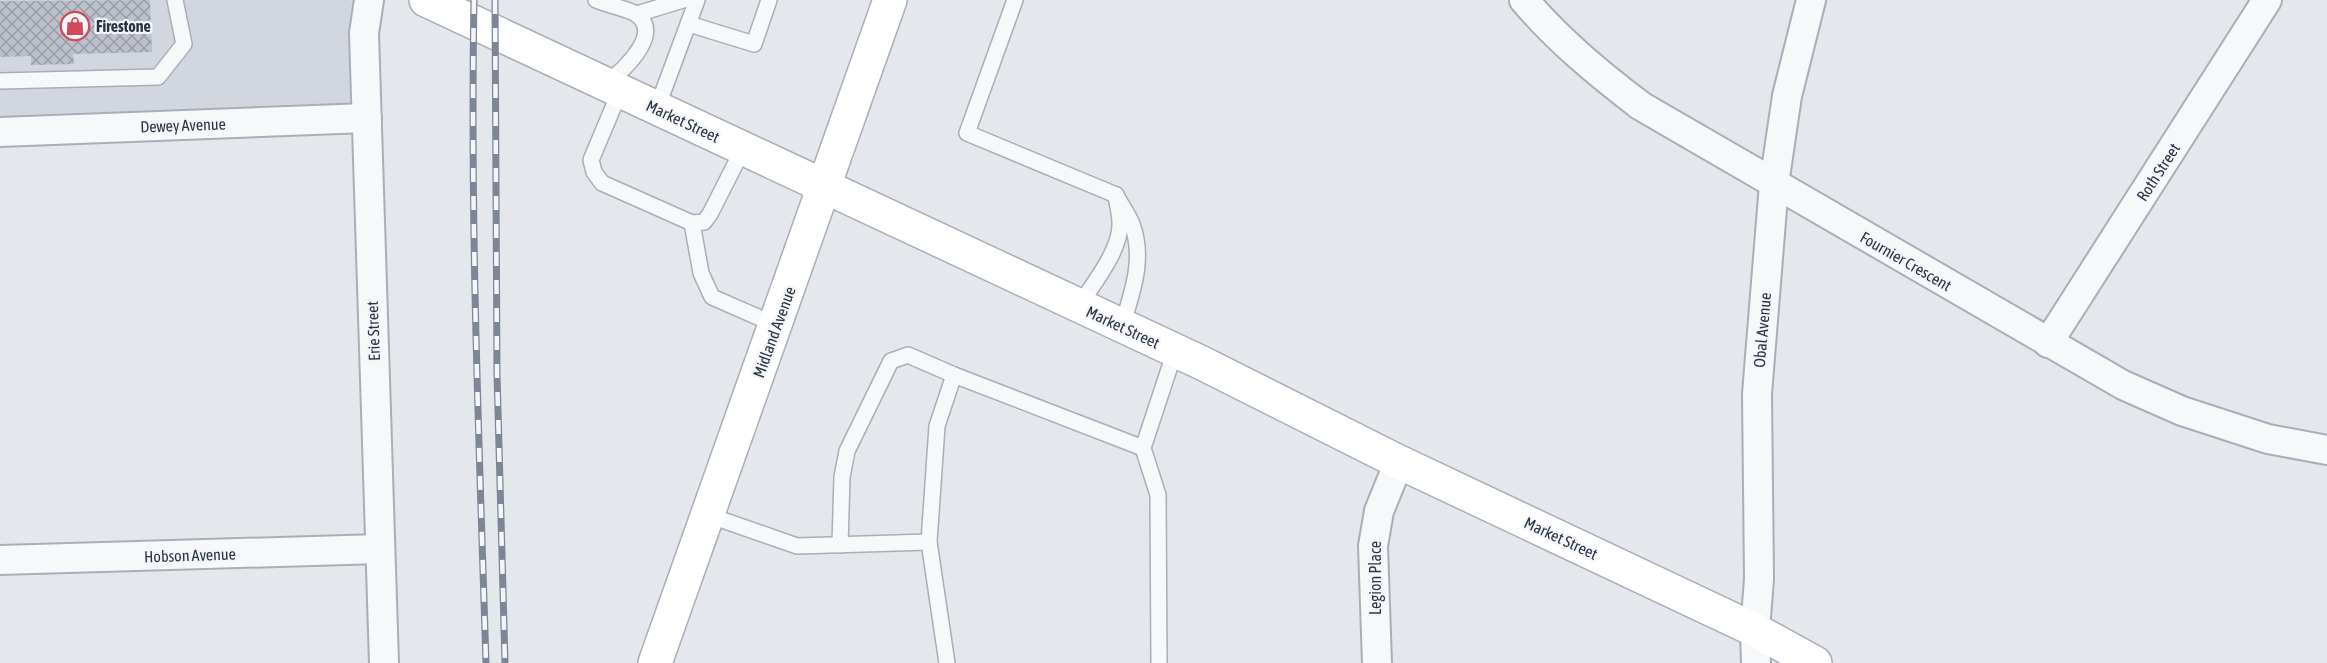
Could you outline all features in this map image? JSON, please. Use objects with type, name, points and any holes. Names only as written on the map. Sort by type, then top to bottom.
[{"type":"main road","name":"Market Street","points":[[426,0],[1175,351],[1400,462],[1755,630],[1815,663]]},
{"type":"main road","name":"Midland Avenue","points":[[655,663],[890,0]]},
{"type":"street","name":"Erie Street","points":[[369,0],[364,33],[384,663]]},
{"type":"street","name":"Fournier Crescent","points":[[1524,0],[1546,25],[1596,71],[1641,106],[2048,343],[2123,385],[2182,411],[2268,439],[2327,450]]},
{"type":"street","name":"Obal Avenue","points":[[1756,663],[1755,630],[1759,579],[1757,394],[1774,184],[1787,96],[1811,0]]},
{"type":"street","name":"Roth Street","points":[[2048,343],[2267,0]]},
{"type":"street","name":"Dewey Avenue","points":[[0,132],[367,118]]},
{"type":"street","name":"Legion Place","points":[[1377,663],[1373,546],[1379,511],[1400,462]]},
{"type":"street","name":"Hobson Avenue","points":[[0,560],[380,549]]},
{"type":"lane","points":[[0,81],[158,77],[184,44],[175,0]]},
{"type":"lane","points":[[596,0],[637,14],[644,23],[645,33],[642,45],[613,88],[591,160],[594,172],[602,183],[692,223],[704,222],[743,149]]},
{"type":"lane","points":[[637,14],[683,0]]},
{"type":"lane","points":[[657,108],[697,0]]},
{"type":"lane","points":[[689,24],[754,44],[770,0]]},
{"type":"lane","points":[[1015,0],[967,133],[1116,195],[1131,223],[1138,246],[1137,274],[1122,326]]},
{"type":"lane","points":[[1079,306],[1106,266],[1116,243],[1120,225],[1116,195]]},
{"type":"lane","points":[[692,223],[701,273],[712,297],[776,325]]},
{"type":"lane","points":[[1159,663],[1158,495],[1143,448],[1175,351]]},
{"type":"lane","points":[[840,545],[842,477],[847,451],[891,361],[908,355],[1143,448]]},
{"type":"lane","points":[[947,663],[929,542],[938,426],[954,375]]},
{"type":"lane","points":[[708,514],[797,546],[929,542]]},
{"type":"shaded area","points":[[0,0],[360,0],[360,112],[0,119]]},
{"type":"building","name":"Firestone","points":[[150,0],[152,52],[73,54],[74,64],[31,65],[31,56],[0,57],[0,1]]},
{"type":"railway","points":[[474,0],[474,249],[486,663]]},
{"type":"railway","points":[[495,0],[497,374],[505,663]]},
{"type":"place","name":"Firestone","points":[[75,26]]}]
